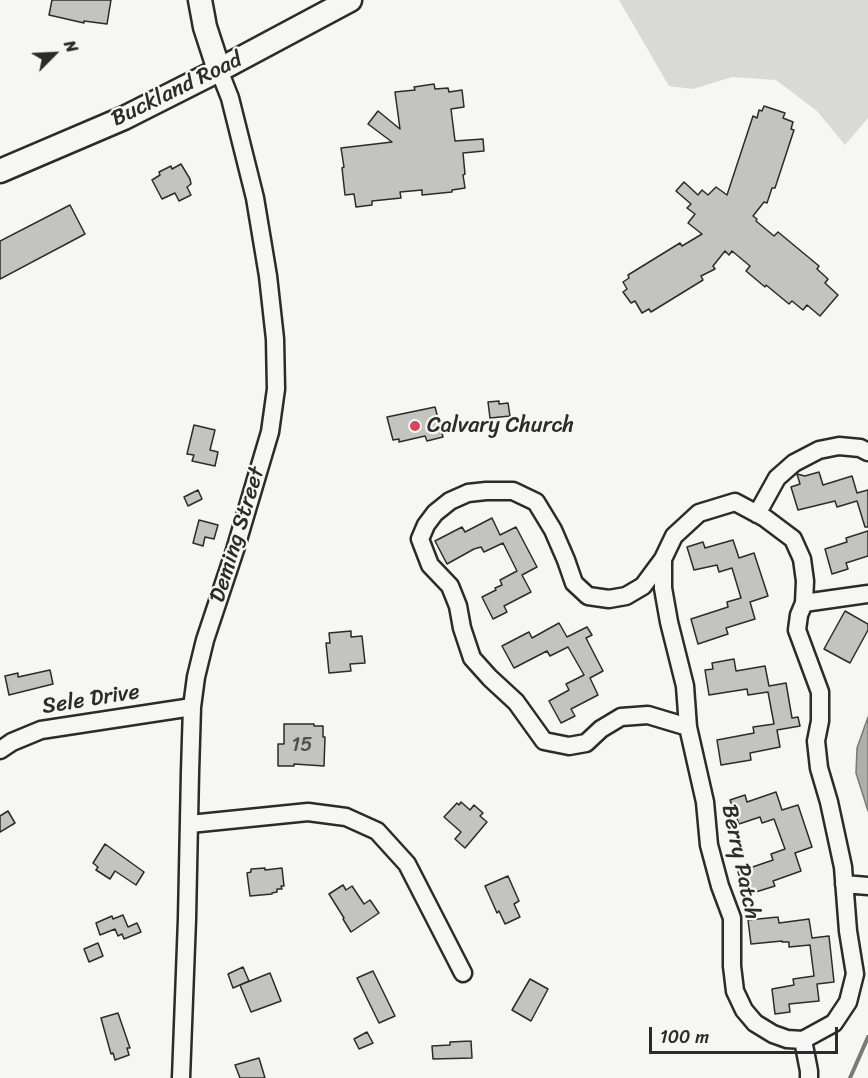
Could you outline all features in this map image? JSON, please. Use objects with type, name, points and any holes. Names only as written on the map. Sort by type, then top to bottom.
[{"type":"main road","name":"Deming Street","points":[[200,0],[205,27],[219,70]]},
{"type":"main road","name":"Buckland Road","points":[[0,171],[124,118],[350,0]]},
{"type":"street","name":"Deming Street","points":[[181,1078],[192,707],[205,640],[270,432],[276,389],[275,339],[268,276],[255,198],[230,98],[219,70]]},
{"type":"street","points":[[757,513],[777,478],[794,463],[819,450],[839,446],[860,448],[868,452]]},
{"type":"street","name":"Berry Patch","points":[[663,560],[663,588],[685,686],[688,727],[705,802],[709,844],[720,886],[732,918],[732,966],[735,991],[744,1010],[755,1023],[787,1039],[803,1040],[834,1023],[848,1002],[855,974],[848,931],[843,867],[819,768],[816,741],[820,721],[820,692],[797,630],[799,615],[804,603],[804,581],[801,559],[793,539],[765,518],[735,502],[699,513],[674,536],[663,560],[643,585],[626,596],[609,599],[588,596],[574,583],[553,530],[536,502],[513,491],[468,493],[450,501],[430,519],[420,539],[430,565],[450,586],[458,606],[462,628],[472,658],[516,702],[544,741],[569,747],[586,743],[601,729],[621,717],[648,715],[688,727]]},
{"type":"street","points":[[804,603],[868,594]]},
{"type":"street","name":"Sele Drive","points":[[0,750],[12,742],[41,730],[192,707]]},
{"type":"street","points":[[190,824],[308,812],[346,817],[377,831],[407,864],[463,972]]},
{"type":"street","points":[[844,884],[868,886]]},
{"type":"street","points":[[803,1040],[809,1078]]},
{"type":"shaded area","points":[[619,0],[868,0],[868,118],[845,145],[817,111],[776,80],[732,77],[693,89],[669,86]]},
{"type":"shaded area","points":[[868,717],[868,811],[856,773],[857,748]]},
{"type":"building","points":[[52,0],[111,0],[107,24],[84,21],[84,23],[49,15]]},
{"type":"building","points":[[434,84],[435,89],[448,88],[449,92],[462,90],[464,107],[451,109],[455,141],[483,139],[484,151],[463,153],[465,188],[452,190],[452,192],[422,195],[422,190],[400,192],[401,198],[372,201],[372,205],[356,207],[354,194],[345,195],[341,148],[392,142],[368,124],[378,111],[400,129],[395,92],[415,90],[414,87]]},
{"type":"building","points":[[764,106],[785,113],[783,118],[793,122],[791,129],[794,130],[775,188],[772,188],[767,203],[764,202],[753,216],[774,236],[778,232],[819,266],[817,269],[828,279],[825,283],[838,295],[820,316],[807,305],[803,310],[792,301],[789,304],[766,285],[765,287],[746,271],[750,266],[732,251],[729,255],[725,251],[713,266],[715,269],[701,276],[703,280],[651,312],[649,309],[642,313],[635,301],[631,303],[623,292],[627,289],[623,282],[629,278],[628,275],[680,243],[682,246],[702,234],[688,223],[695,214],[687,208],[691,204],[676,191],[684,182],[698,195],[702,190],[708,195],[716,187],[727,195],[753,116],[757,118],[759,110],[762,111]]},
{"type":"building","points":[[181,164],[190,179],[191,184],[187,187],[191,195],[179,201],[175,193],[162,199],[152,180],[160,175],[159,172]]},
{"type":"building","points":[[70,205],[85,234],[0,279],[0,241]]},
{"type":"building","points":[[499,401],[499,404],[508,403],[510,416],[490,418],[488,402]]},
{"type":"building","name":"Calvary Church","points":[[435,407],[443,437],[427,441],[425,436],[399,442],[399,439],[393,440],[387,417]]},
{"type":"building","points":[[194,425],[215,430],[210,450],[218,452],[215,466],[192,461],[194,455],[187,454]]},
{"type":"building","points":[[819,472],[823,485],[852,476],[857,493],[868,490],[868,527],[865,527],[857,501],[837,507],[835,501],[798,510],[791,487],[800,484],[797,474],[805,476]]},
{"type":"building","points":[[198,490],[202,499],[188,506],[184,497]]},
{"type":"building","points":[[492,518],[500,535],[516,527],[537,567],[522,575],[531,592],[504,606],[507,612],[493,619],[482,597],[502,585],[500,580],[517,571],[503,543],[484,552],[481,547],[474,549],[447,564],[435,541],[462,527],[465,532]]},
{"type":"building","points":[[199,520],[218,525],[214,539],[205,537],[203,546],[193,543]]},
{"type":"building","points":[[868,531],[868,556],[846,563],[848,569],[832,574],[825,549],[847,542],[846,538]]},
{"type":"building","points":[[733,540],[739,558],[754,553],[768,596],[750,602],[755,619],[726,628],[728,634],[698,644],[691,619],[728,607],[727,602],[741,598],[732,568],[719,572],[717,565],[694,570],[687,547],[703,542],[705,548]]},
{"type":"building","points":[[845,611],[868,624],[868,630],[850,663],[824,649]]},
{"type":"building","points":[[559,623],[567,637],[587,627],[592,635],[586,638],[603,671],[590,678],[598,695],[571,709],[575,716],[561,723],[549,701],[569,690],[566,684],[584,675],[568,647],[550,656],[547,651],[514,668],[502,646],[529,632],[532,638]]},
{"type":"building","points":[[351,631],[351,637],[362,636],[365,663],[350,664],[351,671],[329,673],[326,643],[330,643],[329,633]]},
{"type":"building","points":[[734,659],[736,671],[765,666],[769,686],[786,683],[792,718],[798,717],[800,726],[777,730],[780,747],[750,753],[751,760],[721,765],[717,740],[754,733],[753,727],[774,724],[768,692],[748,695],[747,689],[709,695],[705,670],[713,669],[712,663]]},
{"type":"building","points":[[50,670],[53,684],[9,695],[5,676],[18,673],[18,677]]},
{"type":"building","points":[[284,724],[323,726],[324,766],[294,764],[294,766],[278,766],[278,744],[284,744]]},
{"type":"building","points":[[776,792],[782,810],[798,805],[812,847],[795,853],[801,871],[773,881],[775,886],[746,895],[738,872],[773,860],[771,854],[785,849],[774,819],[762,823],[760,817],[739,824],[730,800],[745,795],[747,802]]},
{"type":"building","points":[[461,802],[470,810],[474,805],[483,813],[480,816],[487,822],[465,848],[455,839],[461,832],[444,817],[457,803],[459,805]]},
{"type":"building","points":[[8,811],[15,823],[0,832],[0,816]]},
{"type":"building","points":[[105,844],[144,872],[136,885],[115,871],[110,879],[96,870],[98,867],[93,863]]},
{"type":"building","points":[[265,868],[265,870],[282,868],[284,886],[272,894],[250,896],[247,873],[251,872],[251,869]]},
{"type":"building","points":[[508,876],[519,901],[514,904],[520,917],[505,924],[499,911],[497,913],[485,886]]},
{"type":"building","points":[[343,885],[346,890],[352,886],[364,904],[370,900],[379,913],[351,932],[329,894]]},
{"type":"building","points":[[123,915],[128,927],[137,923],[141,932],[124,939],[122,934],[118,936],[115,929],[100,935],[96,923],[112,916],[113,919]]},
{"type":"building","points":[[778,917],[779,923],[809,919],[812,938],[829,936],[834,982],[817,984],[819,1001],[789,1004],[790,1012],[775,1014],[772,989],[794,985],[793,979],[814,976],[810,945],[789,947],[789,942],[782,941],[751,944],[748,920]]},
{"type":"building","points":[[98,943],[103,956],[89,962],[84,949]]},
{"type":"building","points":[[243,967],[249,981],[233,988],[228,974]]},
{"type":"building","points":[[373,971],[395,1016],[379,1023],[357,978]]},
{"type":"building","points":[[270,973],[281,1001],[251,1012],[240,985]]},
{"type":"building","points":[[530,979],[548,989],[531,1021],[512,1010]]},
{"type":"building","points":[[118,1013],[130,1048],[127,1048],[129,1055],[115,1060],[113,1053],[111,1054],[101,1018]]},
{"type":"building","points":[[367,1032],[373,1043],[359,1049],[354,1039]]},
{"type":"building","points":[[471,1041],[472,1058],[433,1059],[432,1046]]},
{"type":"building","points":[[259,1058],[265,1078],[240,1078],[235,1065]]},
{"type":"waterway","points":[[850,1078],[868,1037]]},
{"type":"place","name":"Calvary Church","points":[[415,426]]}]
